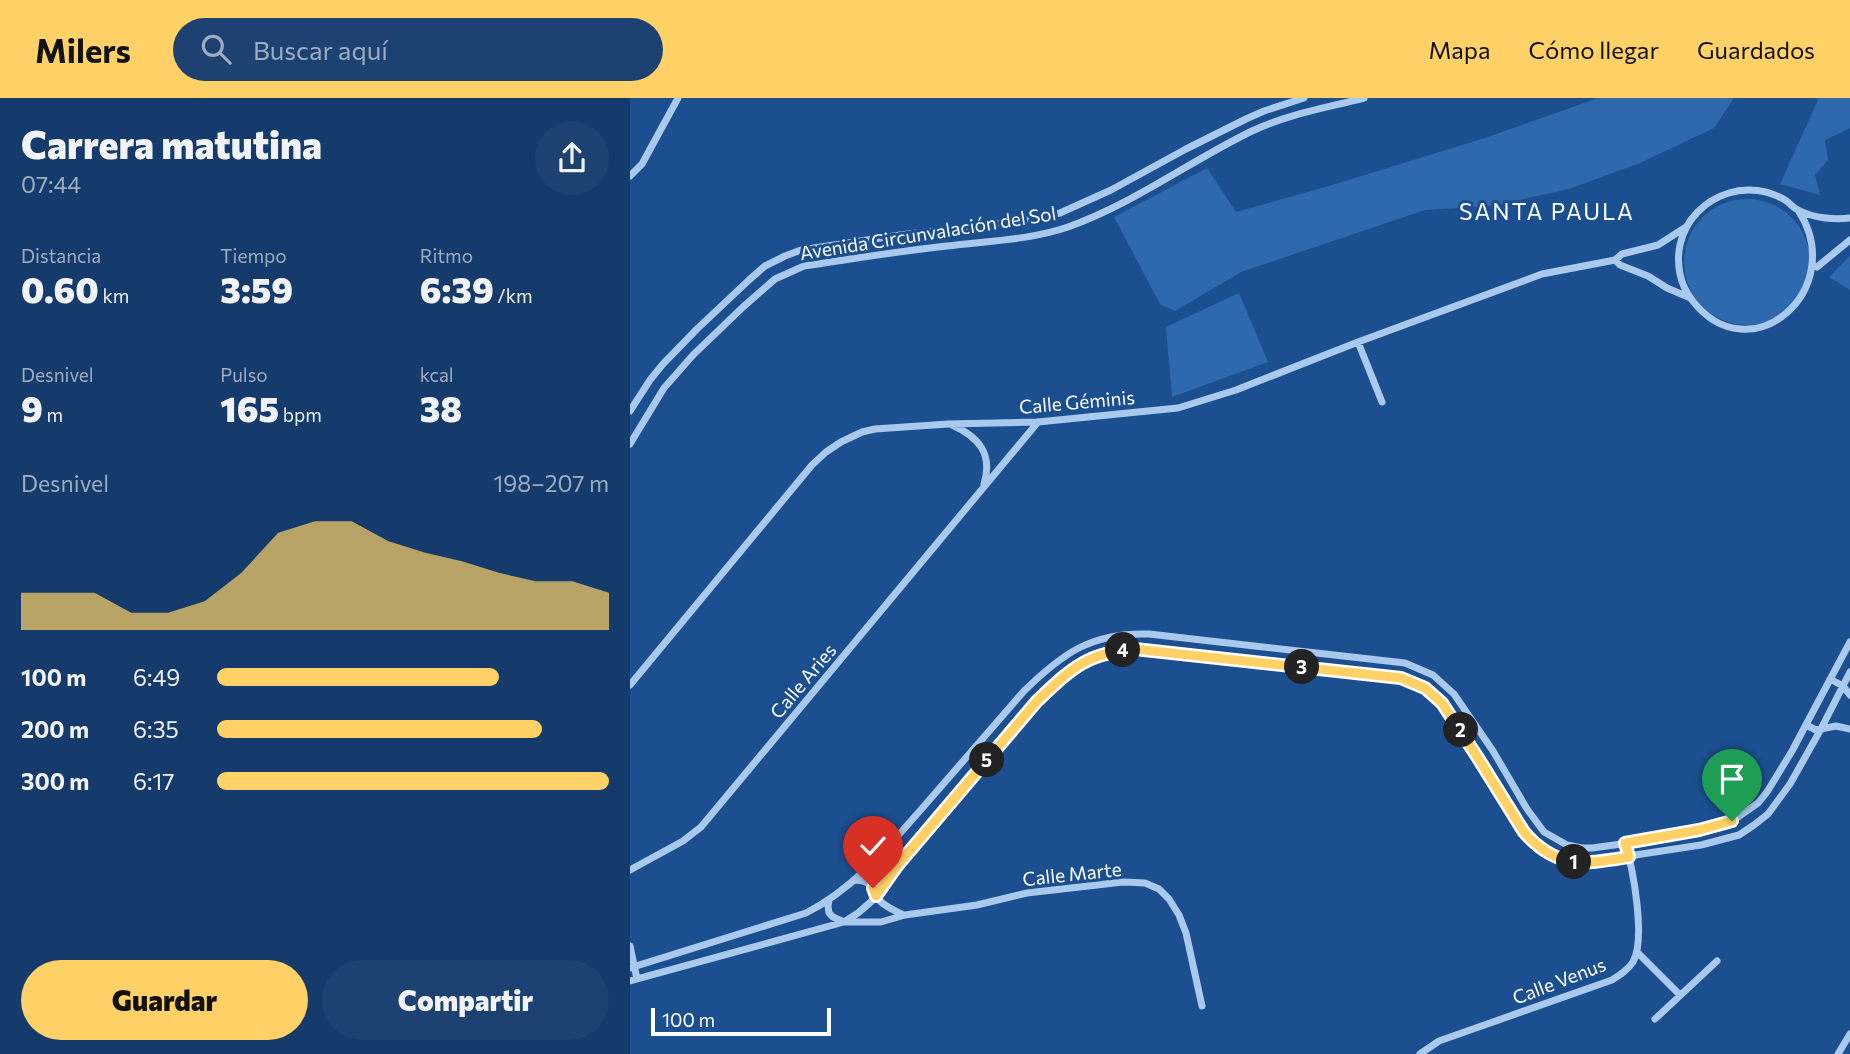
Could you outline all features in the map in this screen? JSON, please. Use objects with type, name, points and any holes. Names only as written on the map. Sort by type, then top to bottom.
[{"type":"street","points":[[630,176],[642,164],[678,98]]},
{"type":"street","name":"Avenida Circunvalación del Sol","points":[[630,411],[663,364],[704,321],[765,266],[785,256],[801,250],[1026,220],[1060,213],[1111,190],[1246,118],[1304,98]]},
{"type":"street","name":"Avenida Circunvalación del Sol","points":[[630,444],[664,388],[693,355],[760,291],[791,270],[901,251],[1028,236],[1065,228],[1137,195],[1268,124],[1303,112],[1364,98]]},
{"type":"street","name":"Calle Géminis","points":[[630,685],[812,465],[826,452],[862,432],[948,424],[1038,422],[1178,408],[1236,390],[1542,274],[1615,260],[1622,254],[1658,245],[1686,227],[1705,205],[1724,194],[1760,190],[1774,194],[1798,210],[1826,218],[1850,218]]},
{"type":"street","points":[[1686,227],[1678,257],[1681,278],[1689,297],[1698,308],[1721,324],[1749,329],[1763,327],[1789,316],[1800,306],[1814,281],[1818,255],[1812,231],[1798,210]]},
{"type":"street","points":[[1818,267],[1850,240]]},
{"type":"street","points":[[1615,260],[1620,265],[1648,275],[1667,288],[1689,297]]},
{"type":"street","points":[[1358,342],[1382,402]]},
{"type":"street","name":"Calle Aries","points":[[630,870],[683,841],[701,827],[1038,422]]},
{"type":"street","points":[[948,424],[968,433],[985,452],[987,468],[981,490]]},
{"type":"street","points":[[632,968],[806,913],[829,900],[855,880],[881,854],[1040,675],[1072,651],[1115,635],[1149,634],[1405,663],[1419,669],[1444,683],[1459,700],[1544,832],[1567,845],[1582,848],[1719,826],[1745,813],[1767,792],[1850,642]]},
{"type":"street","points":[[630,946],[634,980],[844,922],[876,896],[897,866],[1037,701],[1073,668],[1109,652],[1135,649],[1401,678],[1413,682],[1442,703],[1513,816],[1537,846],[1561,859],[1583,863],[1723,840],[1754,825],[1779,801],[1850,672]]},
{"type":"street","points":[[1830,679],[1843,685],[1850,695]]},
{"type":"street","points":[[1806,725],[1816,730],[1836,726],[1850,729]]},
{"type":"street","points":[[1625,843],[1638,919],[1637,952],[1680,995]]},
{"type":"street","points":[[855,880],[869,884],[876,896],[892,909],[905,915]]},
{"type":"street","name":"Calle Marte","points":[[844,922],[881,922],[905,915],[977,905],[1027,893],[1124,882],[1145,883],[1159,889],[1179,915],[1202,1006]]},
{"type":"street","points":[[829,900],[829,913],[844,922]]},
{"type":"street","name":"Calle Venus","points":[[1420,1054],[1439,1041],[1612,980],[1625,971],[1637,952]]},
{"type":"street","points":[[1655,1019],[1717,961]]},
{"type":"street","points":[[1838,1054],[1850,1034]]},
{"type":"shaded area","points":[[1598,98],[1734,98],[1714,128],[1640,163],[1569,189],[1492,206],[1425,210],[1241,272],[1175,311],[1160,304],[1114,217],[1207,168],[1236,212],[1485,138]]},
{"type":"shaded area","points":[[1816,98],[1850,98],[1850,128],[1825,140],[1828,160],[1815,175],[1820,195],[1780,184],[1818,100]]},
{"type":"shaded area","points":[[1747,199],[1771,204],[1792,217],[1805,238],[1810,262],[1805,286],[1792,307],[1771,320],[1747,325],[1723,320],[1702,307],[1689,286],[1684,262],[1689,238],[1702,217],[1723,204]]},
{"type":"shaded area","points":[[1850,256],[1850,290],[1829,277]]},
{"type":"shaded area","points":[[1239,293],[1268,362],[1172,397],[1166,327]]},
{"type":"district","name":"SANTA PAULA","points":[[1547,212]]},
{"type":"route","points":[[873,888],[876,896],[897,866],[1037,701],[1073,668],[1109,652],[1135,649],[1401,678],[1413,682],[1425,688],[1442,703],[1524,832],[1537,846],[1561,859],[1583,863],[1629,857],[1625,843],[1719,826],[1732,821]]}]
